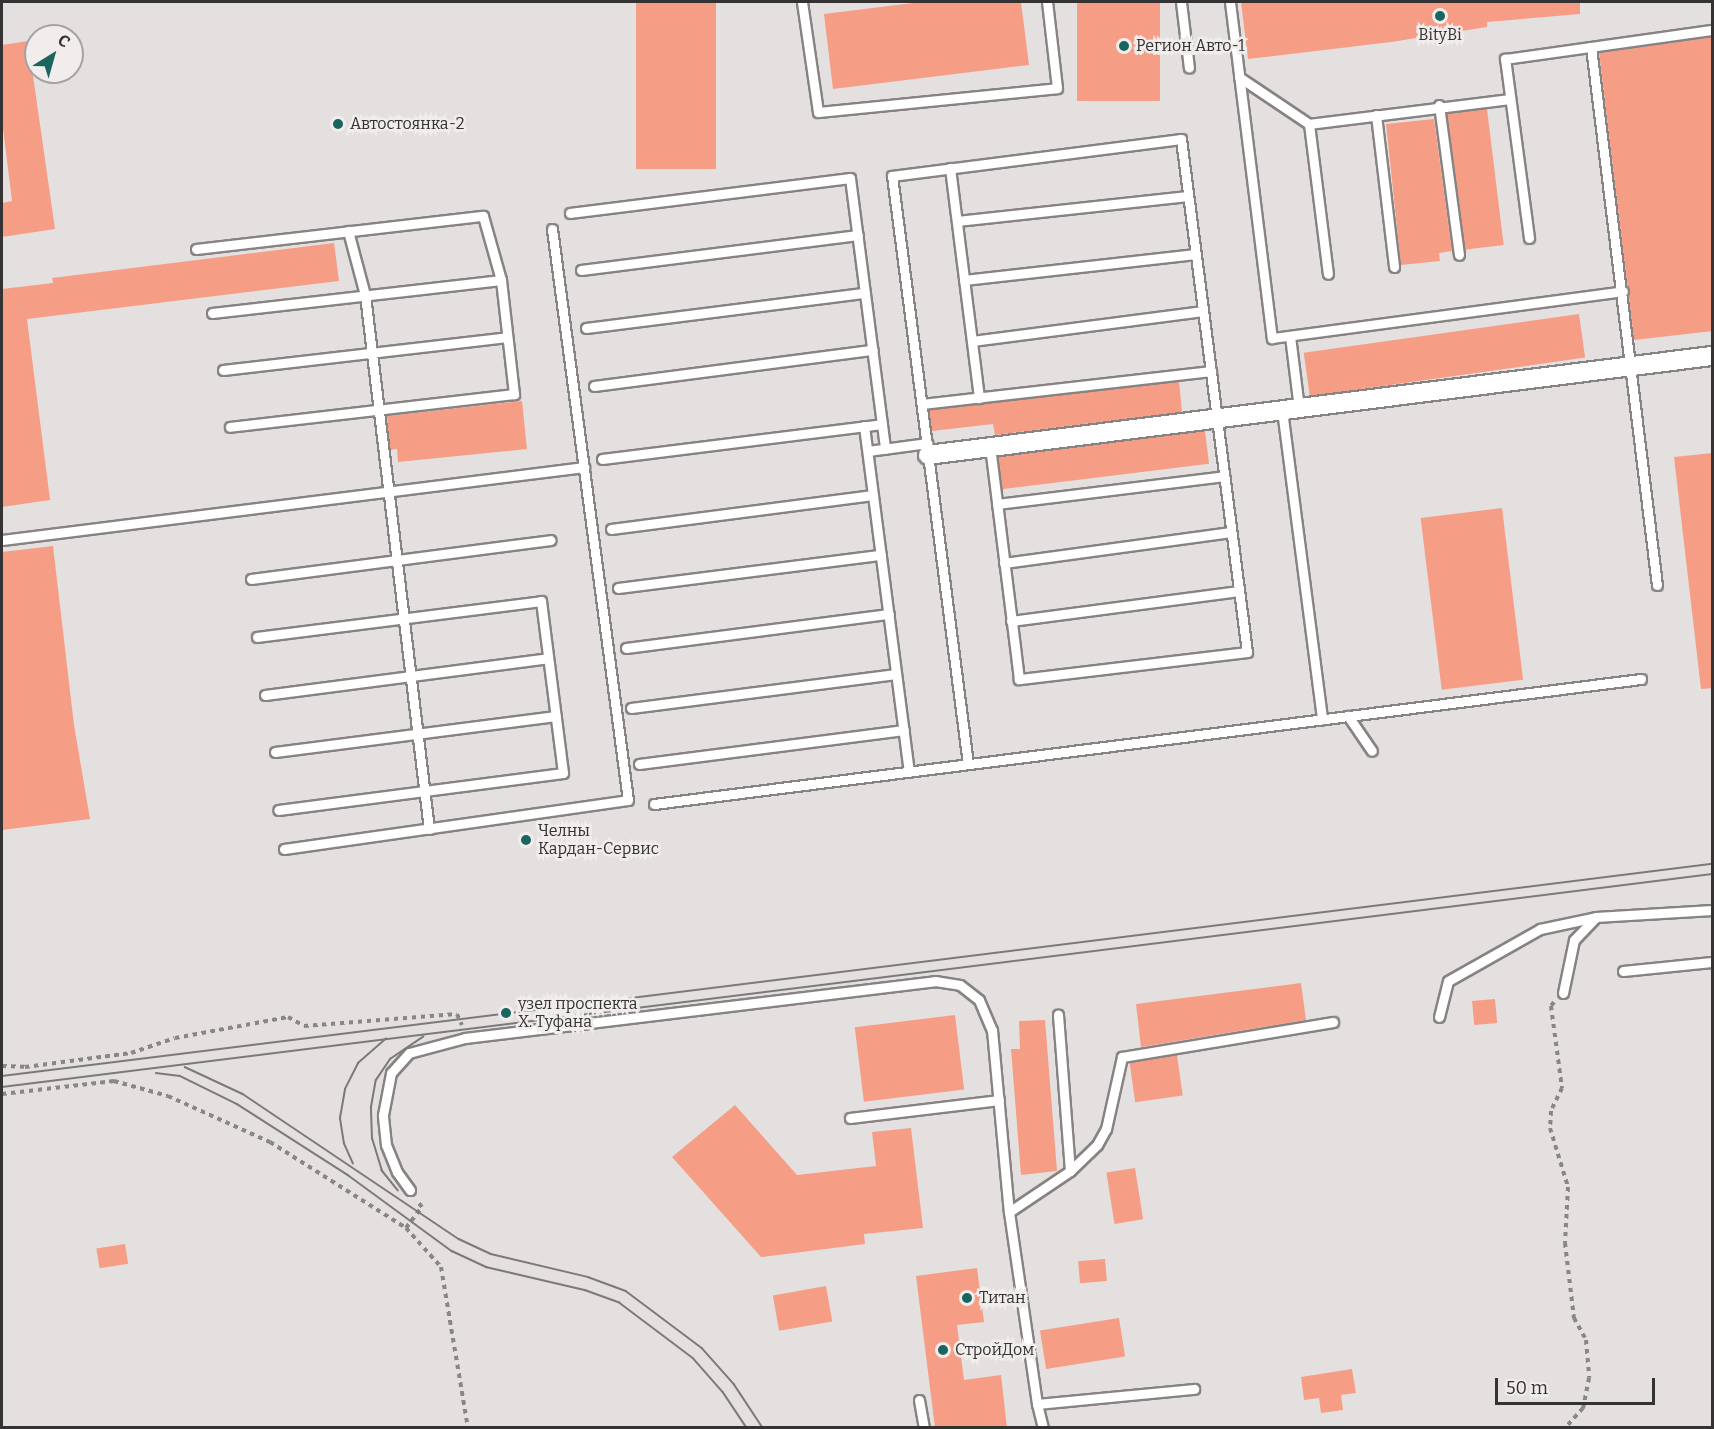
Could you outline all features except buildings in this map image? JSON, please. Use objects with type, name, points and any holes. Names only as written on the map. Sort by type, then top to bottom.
[{"type":"street","points":[[927,449],[990,447],[1713,356]]},
{"type":"lane","points":[[802,2],[818,112],[1057,88],[1047,2]]},
{"type":"lane","points":[[1181,2],[1189,68]]},
{"type":"lane","points":[[1230,2],[1272,338],[1623,291]]},
{"type":"lane","points":[[1529,238],[1505,58],[1713,30]]},
{"type":"lane","points":[[1591,47],[1633,366],[1657,585]]},
{"type":"lane","points":[[1239,77],[1309,124],[1439,105],[1509,99]]},
{"type":"lane","points":[[1439,105],[1459,255]]},
{"type":"lane","points":[[1376,116],[1394,267]]},
{"type":"lane","points":[[1309,124],[1328,274]]},
{"type":"lane","points":[[968,764],[892,176],[1181,139],[1247,652],[1019,679],[990,447]]},
{"type":"lane","points":[[950,168],[979,398]]},
{"type":"lane","points":[[570,213],[850,178],[885,449]]},
{"type":"lane","points":[[957,221],[1188,196]]},
{"type":"lane","points":[[196,249],[483,216],[501,280],[514,394],[230,427]]},
{"type":"lane","points":[[284,849],[628,800],[552,229]]},
{"type":"lane","points":[[348,231],[365,295],[429,829]]},
{"type":"lane","points":[[580,270],[858,235]]},
{"type":"lane","points":[[964,280],[1196,254]]},
{"type":"lane","points":[[212,313],[501,280]]},
{"type":"lane","points":[[586,328],[865,293]]},
{"type":"lane","points":[[972,341],[1203,311]]},
{"type":"lane","points":[[1290,336],[1291,409],[1322,719]]},
{"type":"lane","points":[[223,370],[507,338]]},
{"type":"lane","points":[[594,386],[873,350]]},
{"type":"lane","points":[[922,404],[1211,371]]},
{"type":"lane","points":[[602,459],[882,424]]},
{"type":"lane","points":[[864,426],[909,772]]},
{"type":"lane","points":[[868,451],[927,449]]},
{"type":"lane","points":[[2,540],[584,467]]},
{"type":"lane","points":[[997,504],[1224,476]]},
{"type":"lane","points":[[611,529],[873,495]]},
{"type":"lane","points":[[1004,563],[1231,532]]},
{"type":"lane","points":[[251,579],[550,540]]},
{"type":"lane","points":[[618,588],[881,555]]},
{"type":"lane","points":[[1011,621],[1239,591]]},
{"type":"lane","points":[[257,637],[541,601],[563,773],[278,810]]},
{"type":"lane","points":[[626,648],[889,614]]},
{"type":"lane","points":[[265,695],[548,658]]},
{"type":"lane","points":[[631,708],[896,674]]},
{"type":"lane","points":[[654,804],[1641,679]]},
{"type":"lane","points":[[275,752],[556,716]]},
{"type":"lane","points":[[1348,716],[1372,751]]},
{"type":"lane","points":[[639,764],[904,730]]},
{"type":"lane","points":[[1439,1017],[1448,981],[1540,929],[1596,917],[1713,910]]},
{"type":"lane","points":[[1563,993],[1574,940],[1596,917]]},
{"type":"lane","points":[[1623,971],[1713,962]]},
{"type":"lane","points":[[410,1190],[397,1172],[386,1145],[383,1115],[391,1073],[409,1053],[465,1038],[935,981],[960,985],[979,1000],[992,1030],[1009,1212],[1037,1404],[1043,1428]]},
{"type":"lane","points":[[1059,1014],[1070,1171]]},
{"type":"lane","points":[[1009,1212],[1070,1171],[1097,1145],[1106,1129],[1122,1057],[1333,1022]]},
{"type":"lane","points":[[850,1118],[999,1100]]},
{"type":"lane","points":[[1037,1404],[1194,1389]]},
{"type":"lane","points":[[919,1400],[924,1428]]},
{"type":"path","points":[[1563,993],[1551,1006],[1562,1088],[1551,1111],[1550,1128],[1568,1186],[1565,1243],[1574,1318],[1586,1340],[1589,1378],[1583,1408],[1566,1427]]},
{"type":"path","points":[[2,1066],[25,1067],[131,1053],[175,1038],[288,1017],[304,1026],[457,1014]]},
{"type":"path","points":[[2,1095],[114,1081],[168,1096],[270,1142],[406,1228],[441,1268],[468,1428]]},
{"type":"path","points":[[406,1228],[422,1207],[410,1190]]},
{"type":"tram line","points":[[2,1076],[1712,864]]},
{"type":"tram line","points":[[2,1087],[1712,874]]},
{"type":"tram line","points":[[398,1191],[382,1171],[372,1139],[371,1107],[376,1080],[390,1059],[423,1037]]},
{"type":"tram line","points":[[353,1164],[344,1144],[340,1118],[345,1089],[358,1063],[386,1039]]},
{"type":"tram line","points":[[185,1067],[243,1094],[459,1239],[491,1254],[588,1277],[626,1291],[702,1348],[734,1384],[763,1428]]},
{"type":"tram line","points":[[156,1073],[180,1076],[237,1104],[348,1175],[452,1251],[486,1267],[585,1290],[620,1303],[693,1358],[723,1392],[747,1428]]},
{"type":"place","name":"BityBi","points":[[1440,16]]},
{"type":"place","name":"Регион Авто-1","points":[[1124,46]]},
{"type":"place","name":"Автостоянка-2","points":[[338,124]]},
{"type":"place","name":"Челны Кардан-Сервис","points":[[526,840]]},
{"type":"place","name":"узел проспекта Х. Туфана","points":[[506,1013]]},
{"type":"place","name":"Титан","points":[[967,1298]]},
{"type":"place","name":"СтройДом","points":[[943,1350]]}]
